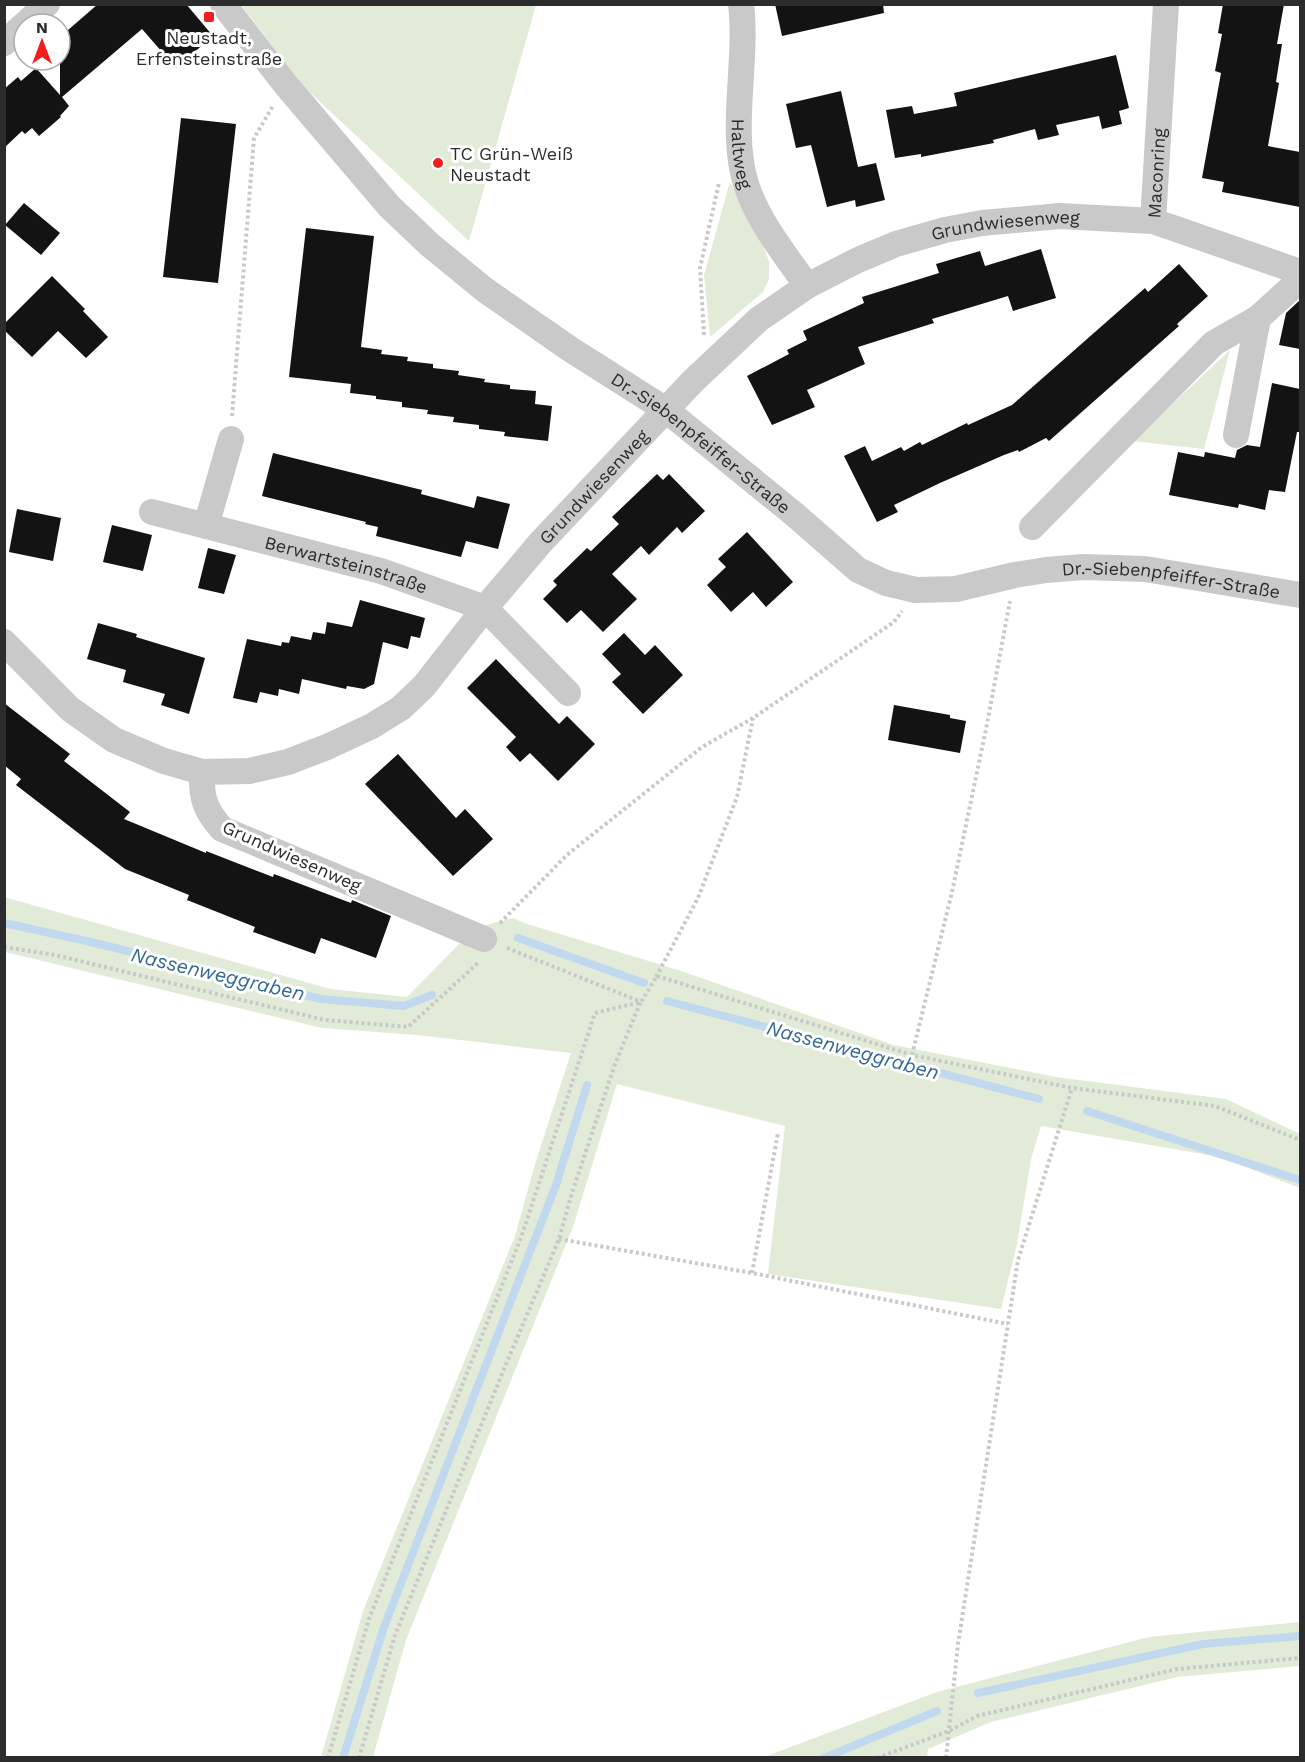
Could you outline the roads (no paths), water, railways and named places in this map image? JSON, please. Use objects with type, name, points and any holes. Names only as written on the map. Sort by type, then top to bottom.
[{"type":"street","name":"Dr.-Siebenpfeiffer-Straße","points":[[223,4],[286,85],[388,206],[430,245],[504,303],[570,349],[666,410],[794,514],[858,570],[886,583],[916,590],[956,589],[1046,570],[1083,567],[1145,569],[1300,595]]},
{"type":"street","name":"Haltweg","points":[[741,4],[743,39],[739,128],[741,163],[746,184],[756,208],[772,237],[807,286]]},
{"type":"street","name":"Maconring","points":[[1166,4],[1153,221],[1300,272]]},
{"type":"street","name":"Grundwiesenweg","points":[[4,642],[70,709],[114,740],[164,761],[202,772],[249,771],[288,762],[372,726],[401,708],[424,686],[485,608],[541,542],[666,410],[759,319],[807,286],[896,244],[945,230],[982,223],[1060,216],[1153,221]]},
{"type":"street","points":[[1032,527],[1214,343],[1258,318],[1300,280]]},
{"type":"street","points":[[1236,435],[1258,318]]},
{"type":"street","points":[[206,526],[231,438]]},
{"type":"street","name":"Berwartsteinstraße","points":[[153,512],[381,571],[485,608]]},
{"type":"street","points":[[485,608],[568,693]]},
{"type":"street","name":"Grundwiesenweg","points":[[202,772],[201,791],[213,818],[222,829],[484,939]]},
{"type":"waterway","name":"Nassenweggraben","points":[[4,923],[91,942],[321,999],[404,1006],[432,995]]},
{"type":"waterway","name":"Nassenweggraben","points":[[518,938],[644,983]]},
{"type":"waterway","name":"Nassenweggraben","points":[[667,1001],[1039,1099]]},
{"type":"waterway","points":[[343,1758],[384,1627],[556,1185],[587,1085]]},
{"type":"waterway","name":"Nassenweggraben","points":[[1087,1111],[1300,1180]]},
{"type":"waterway","points":[[978,1693],[1203,1644],[1300,1636]]},
{"type":"waterway","points":[[824,1758],[937,1711]]},
{"type":"place","name":"Neustadt, Erfensteinstraße","points":[[209,17]]},
{"type":"place","name":"TC Grün-Weiß Neustadt","points":[[438,163]]}]
